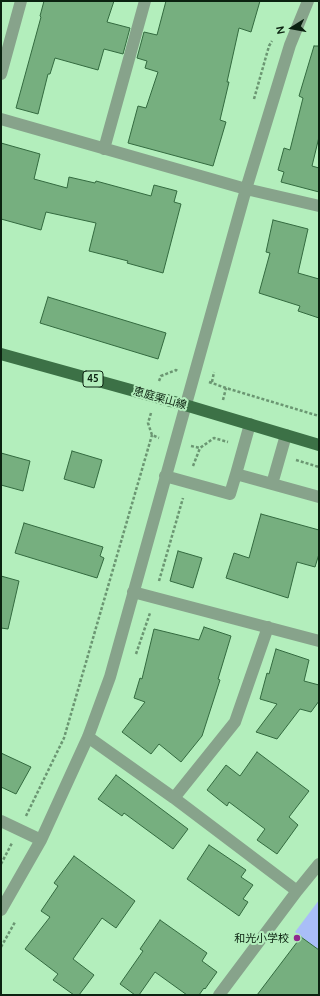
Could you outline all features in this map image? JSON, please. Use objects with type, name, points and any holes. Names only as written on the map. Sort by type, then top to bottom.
[{"type":"main road","name":"恵庭栗山線","points":[[1,354],[185,405],[319,445]]},
{"type":"street","points":[[1,74],[22,1]]},
{"type":"street","points":[[104,149],[145,1]]},
{"type":"street","points":[[1,910],[41,840],[88,737],[110,677],[246,189],[290,46],[308,1]]},
{"type":"street","points":[[1,119],[246,189],[319,206]]},
{"type":"street","points":[[165,476],[230,494],[250,424]]},
{"type":"street","points":[[272,484],[286,435]]},
{"type":"street","points":[[236,474],[319,497]]},
{"type":"street","points":[[133,592],[268,627],[319,642]]},
{"type":"street","points":[[174,798],[235,722],[268,627]]},
{"type":"street","points":[[88,737],[174,798],[297,891]]},
{"type":"street","points":[[1,821],[41,840]]},
{"type":"street","points":[[219,995],[319,864]]},
{"type":"path","points":[[193,377],[319,416]]},
{"type":"path","points":[[1,864],[64,738],[152,435]]},
{"type":"water","points":[[319,900],[319,950],[295,932]]},
{"type":"building","points":[[44,1],[114,1],[107,22],[130,28],[123,54],[104,49],[98,70],[55,58],[50,74],[48,74],[38,114],[16,108]]},
{"type":"building","points":[[166,1],[260,1],[251,32],[239,28],[220,120],[226,122],[213,166],[128,143],[138,106],[146,108],[158,72],[145,68],[147,61],[137,58],[144,32],[157,35]]},
{"type":"building","points":[[314,46],[319,46],[319,137],[312,166],[319,168],[319,192],[281,182],[284,172],[278,170],[284,148],[290,150],[303,98],[299,96]]},
{"type":"building","points":[[1,143],[40,154],[34,179],[67,188],[69,177],[95,183],[96,181],[151,196],[154,185],[177,191],[174,202],[181,204],[163,273],[127,263],[128,261],[89,251],[96,223],[46,212],[41,230],[1,219]]},
{"type":"building","points":[[273,220],[308,229],[298,273],[319,279],[319,318],[298,311],[300,306],[259,293],[270,253],[266,252]]},
{"type":"building","points":[[48,297],[166,333],[158,359],[40,323]]},
{"type":"building","points":[[72,451],[102,460],[94,488],[64,479]]},
{"type":"building","points":[[1,453],[30,461],[23,491],[1,485]]},
{"type":"building","points":[[261,514],[319,530],[319,554],[315,567],[297,562],[288,598],[226,578],[234,553],[249,558]]},
{"type":"building","points":[[24,523],[103,547],[100,556],[104,558],[97,578],[15,553]]},
{"type":"building","points":[[178,551],[202,558],[193,588],[170,581]]},
{"type":"building","points":[[1,576],[19,581],[8,629],[1,628]]},
{"type":"building","points":[[204,627],[231,636],[218,679],[220,680],[202,736],[181,762],[159,744],[151,754],[122,732],[145,702],[134,698],[140,678],[142,679],[154,629],[199,640]]},
{"type":"building","points":[[276,649],[309,660],[304,681],[319,685],[319,701],[311,712],[300,709],[277,739],[256,732],[277,704],[260,699],[267,673],[269,674]]},
{"type":"building","points":[[257,752],[309,791],[289,817],[298,825],[277,854],[257,840],[265,829],[229,802],[227,806],[207,790],[226,765],[240,776]]},
{"type":"building","points":[[1,753],[31,767],[16,794],[1,787]]},
{"type":"building","points":[[116,775],[188,829],[173,849],[124,813],[122,816],[98,799]]},
{"type":"building","points":[[209,845],[246,870],[241,877],[253,885],[243,899],[248,902],[239,916],[187,879]]},
{"type":"building","points":[[74,856],[135,901],[116,928],[102,918],[73,959],[94,975],[79,995],[74,995],[53,980],[58,974],[25,949],[50,917],[41,911],[58,886],[54,883]]},
{"type":"building","points":[[160,920],[207,953],[202,961],[217,972],[199,995],[187,995],[155,972],[139,995],[135,995],[120,984],[143,951],[140,949]]},
{"type":"building","points":[[301,937],[319,950],[319,995],[257,995]]},
{"type":"place","name":"和光小学校","points":[[297,938]]}]
